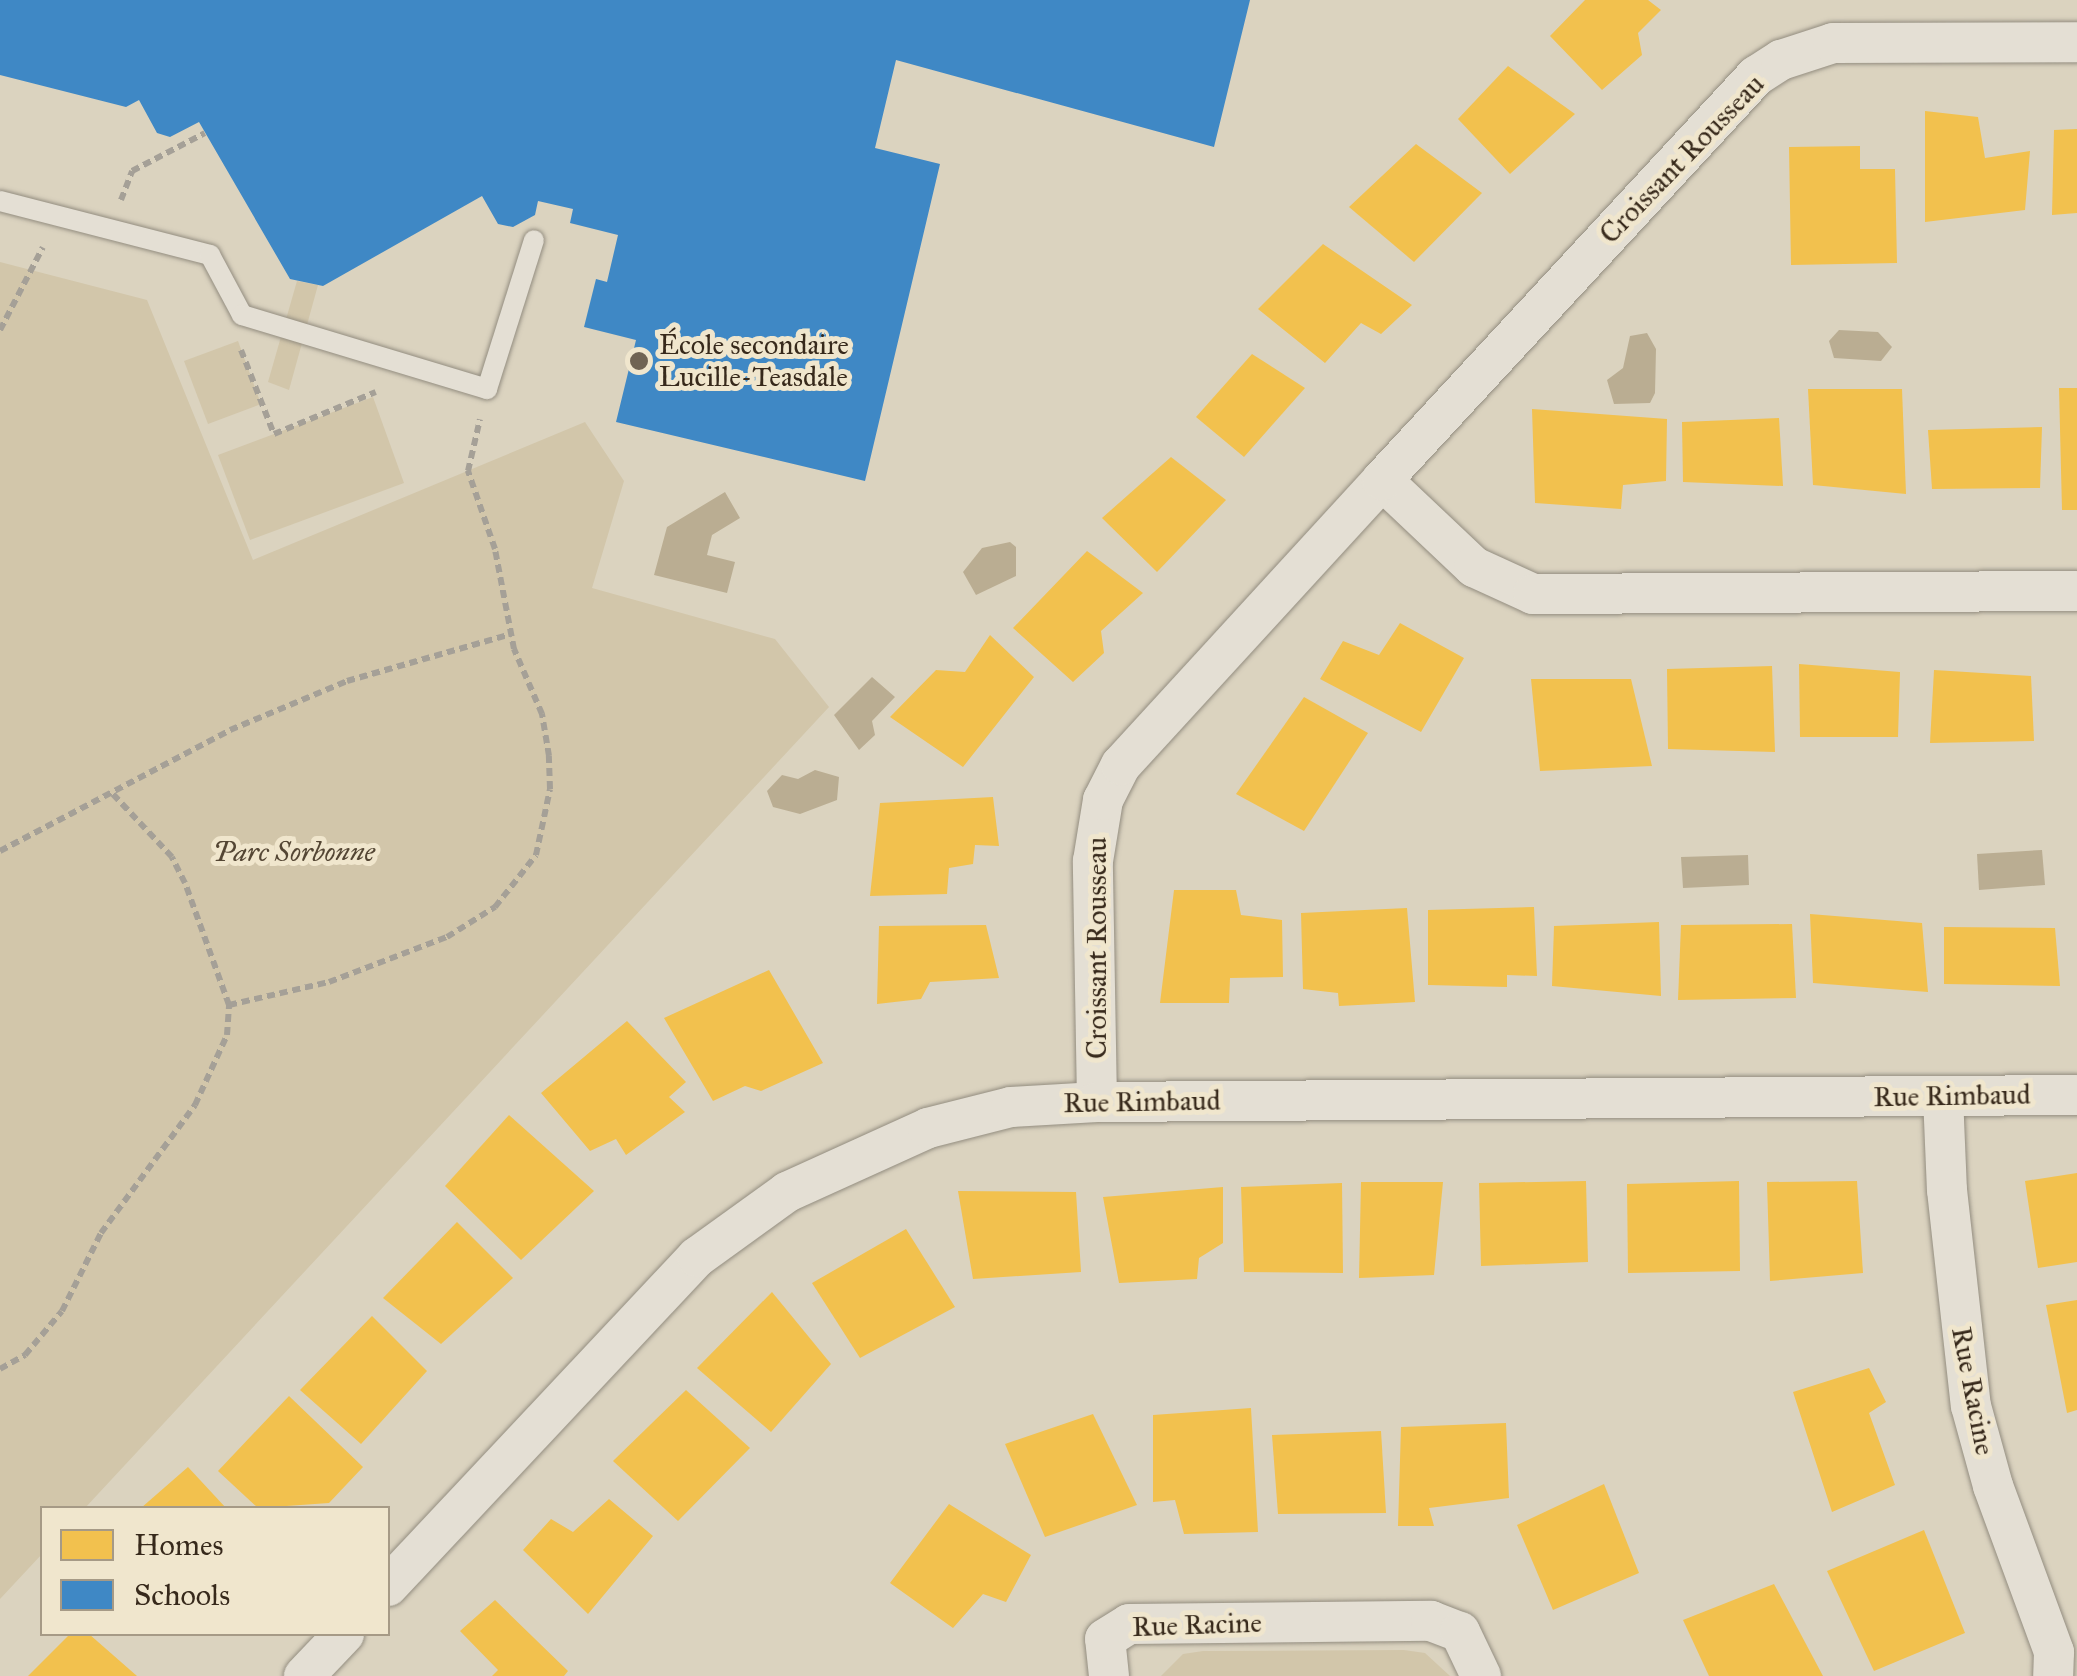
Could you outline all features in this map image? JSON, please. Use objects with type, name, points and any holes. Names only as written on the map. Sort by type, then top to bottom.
[{"type":"street","name":"Croissant Rousseau","points":[[1097,1102],[1094,861],[1104,800],[1121,765],[1382,480],[1756,76],[1781,60],[1833,43],[2077,42]]},
{"type":"street","points":[[1382,480],[1474,567],[1533,594],[2077,591]]},
{"type":"street","name":"Rue Rimbaud","points":[[390,1584],[656,1297],[740,1223],[829,1170],[928,1128],[1011,1107],[1097,1102],[2077,1094]]},
{"type":"street","name":"Rue Racine","points":[[1943,1096],[1946,1190],[1972,1406],[1993,1486],[2050,1639],[2054,1676]]},
{"type":"street","name":"Rue Racine","points":[[1109,1676],[1105,1639],[1130,1624],[1431,1621],[1460,1632],[1482,1676]]},
{"type":"street","points":[[312,1673],[342,1636]]},
{"type":"lane","points":[[0,200],[210,255],[242,315],[487,388],[534,240]]},
{"type":"path","points":[[118,211],[132,171],[205,133]]},
{"type":"path","points":[[0,330],[35,271]]},
{"type":"path","points":[[242,315],[238,341],[274,434],[373,398],[389,360]]},
{"type":"path","points":[[229,1005],[402,959],[495,907],[536,854],[550,789],[542,714],[511,634],[495,549],[468,470],[487,388]]},
{"type":"path","points":[[0,851],[230,730],[347,680],[511,634]]},
{"type":"path","points":[[0,1370],[44,1336],[101,1234],[195,1105],[218,1064],[229,1005],[172,858],[112,792]]},
{"type":"green space","name":"Parc Sorbonne","points":[[0,262],[147,300],[253,560],[585,422],[624,481],[592,588],[775,639],[829,707],[87,1506],[40,1506],[40,1556],[0,1599]]},
{"type":"green space","points":[[297,281],[318,285],[289,390],[268,382]]},
{"type":"green space","points":[[238,341],[261,404],[208,424],[184,361]]},
{"type":"green space","points":[[373,397],[404,483],[250,540],[218,455]]},
{"type":"green space","points":[[1203,1651],[1425,1653],[1450,1676],[1161,1676],[1183,1654]]},
{"type":"shaded area","points":[[1839,330],[1878,332],[1892,347],[1881,361],[1834,358],[1829,341]]},
{"type":"shaded area","points":[[1647,333],[1656,349],[1655,393],[1650,403],[1614,404],[1607,380],[1623,368],[1630,336]]},
{"type":"shaded area","points":[[725,492],[740,518],[712,535],[707,555],[735,562],[727,593],[654,575],[667,527]]},
{"type":"shaded area","points":[[1010,542],[1016,547],[1016,576],[976,595],[963,572],[982,548]]},
{"type":"shaded area","points":[[872,677],[895,697],[872,721],[875,735],[859,750],[834,715]]},
{"type":"shaded area","points":[[815,770],[839,777],[837,800],[800,814],[773,807],[767,791],[782,775],[798,779]]},
{"type":"shaded area","points":[[2042,850],[2045,885],[1979,890],[1977,854]]},
{"type":"shaded area","points":[[1748,855],[1749,885],[1683,888],[1681,857]]},
{"type":"building: Homes","points":[[1585,0],[1648,0],[1661,10],[1638,33],[1642,55],[1602,90],[1550,36]]},
{"type":"building: Homes","points":[[1508,66],[1575,114],[1510,174],[1458,119]]},
{"type":"building: Homes","points":[[1925,111],[1978,117],[1985,158],[2030,151],[2025,210],[1925,222]]},
{"type":"building: Homes","points":[[2077,129],[2077,213],[2052,215],[2054,130]]},
{"type":"building: Homes","points":[[1416,144],[1482,193],[1414,262],[1349,207]]},
{"type":"building: Homes","points":[[1860,146],[1860,169],[1895,169],[1897,263],[1791,265],[1789,147]]},
{"type":"building: Homes","points":[[1323,244],[1412,305],[1381,334],[1361,323],[1325,363],[1258,309]]},
{"type":"building: Homes","points":[[1252,354],[1305,388],[1244,457],[1196,417]]},
{"type":"building: Homes","points":[[2059,388],[2077,388],[2077,510],[2062,510]]},
{"type":"building: Homes","points":[[1808,389],[1902,389],[1906,494],[1813,485]]},
{"type":"building: Homes","points":[[1532,409],[1667,419],[1666,481],[1623,485],[1621,509],[1535,503]]},
{"type":"building: Homes","points":[[1779,418],[1783,486],[1683,482],[1682,422]]},
{"type":"building: Homes","points":[[2042,427],[2040,488],[1932,489],[1928,430]]},
{"type":"building: Homes","points":[[1171,457],[1226,500],[1157,572],[1102,518]]},
{"type":"building: Homes","points":[[1087,551],[1143,593],[1101,631],[1104,653],[1073,682],[1013,628]]},
{"type":"building: Homes","points":[[1400,623],[1464,658],[1421,732],[1320,679],[1343,641],[1379,655]]},
{"type":"building: Homes","points":[[990,635],[1034,677],[963,767],[890,717],[936,670],[965,672]]},
{"type":"building: Homes","points":[[1799,664],[1900,672],[1898,737],[1800,737]]},
{"type":"building: Homes","points":[[1772,666],[1775,752],[1668,749],[1667,669]]},
{"type":"building: Homes","points":[[1934,670],[2031,676],[2034,741],[1930,743]]},
{"type":"building: Homes","points":[[1531,679],[1631,679],[1652,766],[1540,771]]},
{"type":"building: Homes","points":[[1304,697],[1368,733],[1304,831],[1236,794]]},
{"type":"building: Homes","points":[[993,797],[999,846],[975,845],[973,864],[949,868],[947,894],[870,896],[880,803]]},
{"type":"building: Homes","points":[[1174,890],[1236,890],[1241,915],[1282,920],[1283,977],[1230,978],[1229,1003],[1160,1003]]},
{"type":"building: Homes","points":[[1534,907],[1537,976],[1507,975],[1507,987],[1428,985],[1428,910]]},
{"type":"building: Homes","points":[[1407,908],[1415,1002],[1339,1006],[1338,993],[1303,989],[1301,913]]},
{"type":"building: Homes","points":[[1810,914],[1922,923],[1928,992],[1813,983]]},
{"type":"building: Homes","points":[[1659,922],[1661,996],[1552,986],[1554,926]]},
{"type":"building: Homes","points":[[1792,924],[1796,998],[1678,1000],[1681,925]]},
{"type":"building: Homes","points":[[986,925],[999,978],[930,982],[921,999],[877,1004],[879,926]]},
{"type":"building: Homes","points":[[1944,927],[2055,928],[2060,986],[1944,984]]},
{"type":"building: Homes","points":[[769,970],[823,1063],[761,1091],[745,1086],[713,1101],[664,1018]]},
{"type":"building: Homes","points":[[627,1021],[686,1082],[669,1097],[685,1112],[626,1155],[616,1139],[590,1151],[541,1093]]},
{"type":"building: Homes","points":[[509,1115],[594,1191],[521,1260],[445,1186]]},
{"type":"building: Homes","points":[[2077,1173],[2077,1262],[2038,1268],[2025,1181]]},
{"type":"building: Homes","points":[[1586,1181],[1588,1262],[1481,1266],[1479,1183]]},
{"type":"building: Homes","points":[[1739,1181],[1740,1271],[1628,1273],[1627,1184]]},
{"type":"building: Homes","points":[[1857,1181],[1863,1273],[1770,1281],[1767,1182]]},
{"type":"building: Homes","points":[[1361,1182],[1443,1182],[1434,1275],[1359,1278]]},
{"type":"building: Homes","points":[[1342,1183],[1343,1273],[1244,1272],[1241,1187]]},
{"type":"building: Homes","points":[[1223,1187],[1223,1243],[1199,1258],[1197,1279],[1119,1283],[1103,1197]]},
{"type":"building: Homes","points":[[958,1191],[1076,1192],[1081,1272],[973,1279]]},
{"type":"building: Homes","points":[[457,1222],[513,1278],[441,1344],[383,1298]]},
{"type":"building: Homes","points":[[906,1229],[955,1307],[860,1358],[812,1283]]},
{"type":"building: Homes","points":[[772,1292],[831,1364],[771,1432],[697,1368]]},
{"type":"building: Homes","points":[[2077,1300],[2077,1410],[2067,1413],[2046,1305]]},
{"type":"building: Homes","points":[[372,1316],[427,1371],[361,1444],[300,1390]]},
{"type":"building: Homes","points":[[1869,1368],[1886,1402],[1869,1413],[1895,1485],[1832,1512],[1793,1392]]},
{"type":"building: Homes","points":[[686,1390],[750,1448],[678,1521],[613,1461]]},
{"type":"building: Homes","points":[[289,1396],[363,1467],[329,1503],[286,1506],[256,1506],[218,1471]]},
{"type":"building: Homes","points":[[1251,1408],[1258,1532],[1184,1534],[1175,1500],[1153,1502],[1153,1415]]},
{"type":"building: Homes","points":[[1093,1414],[1137,1505],[1045,1537],[1005,1444]]},
{"type":"building: Homes","points":[[1506,1423],[1509,1498],[1429,1508],[1434,1526],[1398,1526],[1401,1427]]},
{"type":"building: Homes","points":[[1381,1431],[1386,1513],[1278,1514],[1272,1435]]},
{"type":"building: Homes","points":[[188,1467],[224,1506],[143,1506]]},
{"type":"building: Homes","points":[[1604,1484],[1639,1573],[1553,1610],[1517,1525]]},
{"type":"building: Homes","points":[[609,1499],[653,1536],[588,1614],[523,1550],[551,1519],[573,1532]]},
{"type":"building: Homes","points":[[949,1504],[1031,1555],[1006,1602],[983,1594],[953,1628],[890,1583]]},
{"type":"building: Homes","points":[[1924,1530],[1965,1633],[1874,1671],[1827,1571]]},
{"type":"building: Homes","points":[[1774,1584],[1823,1676],[1709,1676],[1683,1620]]},
{"type":"building: Homes","points":[[495,1600],[568,1671],[564,1676],[492,1676],[498,1670],[460,1631]]},
{"type":"building: Homes","points":[[68,1636],[91,1636],[137,1676],[28,1676]]},
{"type":"building: Schools","points":[[0,0],[1250,0],[1214,147],[896,60],[875,148],[940,164],[865,481],[616,422],[636,340],[584,327],[596,279],[607,282],[618,235],[570,223],[573,209],[538,201],[535,215],[513,227],[498,224],[482,196],[323,286],[290,279],[199,122],[170,137],[157,133],[139,100],[126,107],[0,75]]},
{"type":"place","name":"École secondaire Lucille-Teasdale","points":[[639,361]]}]
